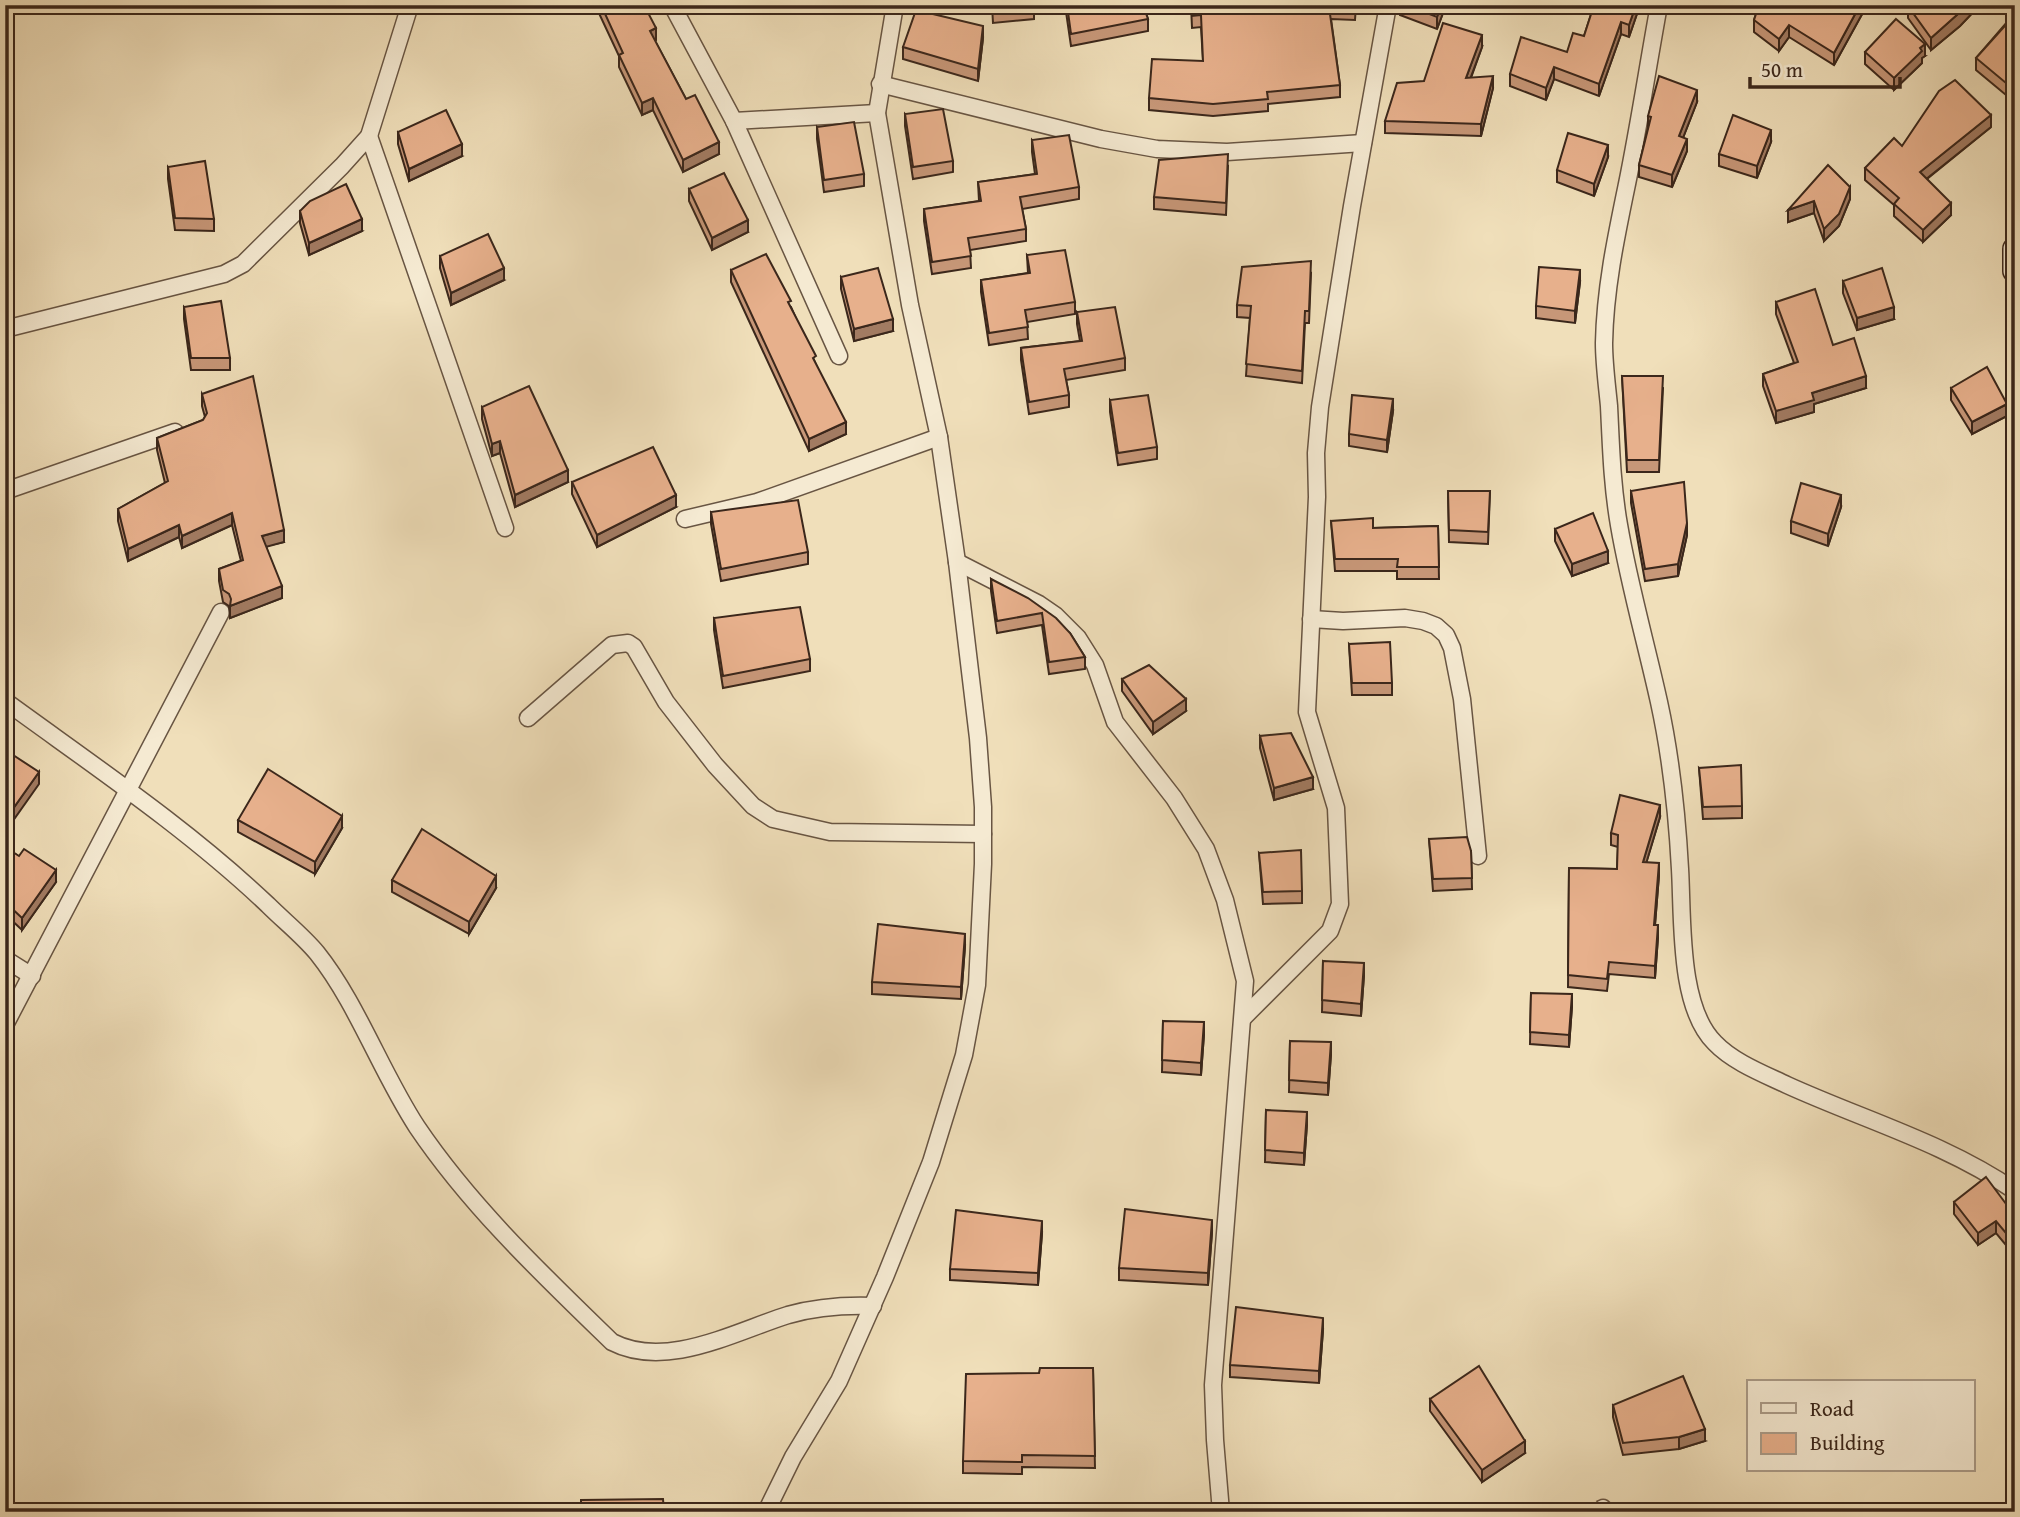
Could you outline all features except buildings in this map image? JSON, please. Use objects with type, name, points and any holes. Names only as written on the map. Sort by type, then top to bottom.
[{"type":"main road","points":[[2015,248],[2015,271]]},
{"type":"street","points":[[5,329],[224,274],[243,264],[369,136],[410,5]]},
{"type":"street","points":[[671,5],[734,121],[839,356]]},
{"type":"street","points":[[766,1512],[793,1457],[839,1381],[873,1306],[931,1162],[964,1055],[976,985],[981,927],[983,834],[978,738],[957,562],[939,437],[910,305],[877,113],[895,5]]},
{"type":"street","points":[[1243,1018],[1329,931],[1340,904],[1336,807],[1307,712],[1317,497],[1316,453],[1320,407],[1388,5]]},
{"type":"street","points":[[1659,5],[1615,236],[1606,300],[1604,346],[1611,464],[1619,523],[1668,747],[1679,851],[1687,982],[1692,1006],[1712,1042],[1727,1053],[1818,1099],[1899,1130],[1954,1155],[2015,1191]]},
{"type":"street","points":[[880,85],[1088,136],[1157,149],[1227,152],[1363,143]]},
{"type":"street","points":[[734,121],[877,113]]},
{"type":"street","points":[[369,136],[505,528]]},
{"type":"street","points":[[5,491],[196,425]]},
{"type":"street","points":[[685,519],[757,502],[939,437]]},
{"type":"street","points":[[957,562],[1055,615],[1090,655],[1115,722],[1174,798],[1206,849],[1225,900],[1245,981],[1213,1385],[1221,1512]]},
{"type":"street","points":[[5,1025],[221,612]]},
{"type":"street","points":[[1311,619],[1414,619],[1436,626],[1446,635],[1452,648],[1458,676],[1478,856]]},
{"type":"street","points":[[528,718],[612,645],[628,643],[634,648],[666,702],[715,765],[753,806],[773,819],[830,832],[983,834]]},
{"type":"street","points":[[5,701],[240,878],[315,950],[335,977],[380,1064],[417,1126],[450,1172],[519,1250],[612,1342],[626,1350],[663,1353],[713,1341],[789,1315],[828,1306],[873,1306]]},
{"type":"street","points":[[5,959],[32,976]]}]
